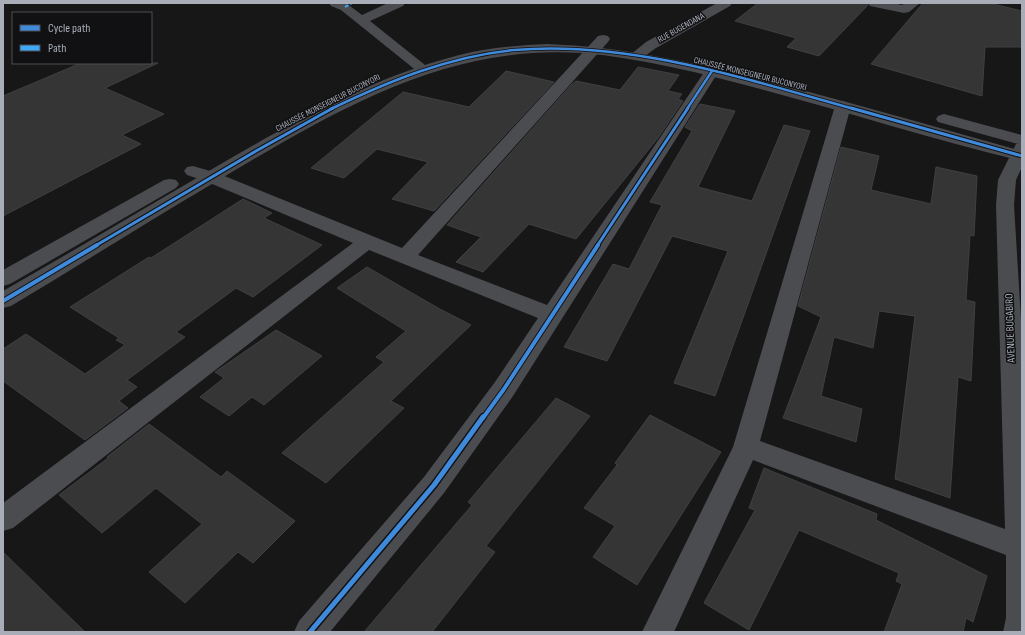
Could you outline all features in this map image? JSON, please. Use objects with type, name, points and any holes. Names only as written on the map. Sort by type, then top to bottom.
[{"type":"street","points":[[335,3],[345,7],[418,64]]},
{"type":"street","points":[[361,20],[399,3]]},
{"type":"street","name":"RUE BUGENDANA","points":[[637,56],[651,45],[726,3]]},
{"type":"street","points":[[874,3],[904,9],[914,3]]},
{"type":"street","points":[[404,257],[597,44]]},
{"type":"street","name":"CHAUSSÉE MONSEIGNEUR BUCONYORI","points":[[597,44],[637,56],[712,71],[844,106],[1021,150]]},
{"type":"street","name":"CHAUSSÉE MONSEIGNEUR BUCONYORI","points":[[3,279],[202,174],[388,81],[418,64],[453,61],[513,50],[597,44],[651,45],[775,72],[1021,150]]},
{"type":"street","points":[[310,632],[434,485],[504,389],[712,71]]},
{"type":"street","points":[[658,632],[746,447],[844,106]]},
{"type":"street","name":"AVENUE BUGABIRO","points":[[1019,632],[1021,618],[1017,378],[1005,205],[1007,180],[1021,150]]},
{"type":"street","points":[[202,174],[404,257],[551,315]]},
{"type":"street","name":"CHAUSSÉE MONSEIGNEUR BUCONYORI","points":[[3,301],[202,174]]},
{"type":"street","points":[[3,519],[367,242]]},
{"type":"street","points":[[746,447],[1020,547]]},
{"type":"building","points":[[758,3],[867,3],[868,5],[819,56],[787,47],[796,38],[735,21]]},
{"type":"building","points":[[923,3],[989,3],[1022,11],[1022,47],[985,47],[982,96],[871,64]]},
{"type":"building","points":[[158,63],[105,88],[164,114],[122,135],[141,144],[3,216],[3,96],[79,64]]},
{"type":"building","points":[[638,67],[679,75],[668,91],[682,94],[678,99],[683,101],[658,138],[576,239],[529,224],[483,272],[456,262],[481,237],[447,225],[571,85],[576,81],[620,90]]},
{"type":"building","points":[[506,71],[554,82],[434,211],[392,199],[428,162],[377,149],[344,178],[311,168],[403,92],[469,107]]},
{"type":"building","points":[[700,104],[735,111],[698,187],[752,201],[784,125],[810,131],[715,396],[674,383],[728,251],[672,236],[607,361],[564,347],[613,264],[629,269],[662,205],[650,202],[692,131],[685,127]]},
{"type":"building","points":[[841,147],[879,156],[871,190],[931,204],[936,167],[977,176],[974,236],[970,235],[966,300],[975,302],[971,381],[958,377],[950,498],[895,479],[915,316],[879,311],[873,348],[834,337],[821,396],[862,409],[856,442],[783,418],[821,317],[798,306]]},
{"type":"building","points":[[243,199],[272,213],[264,218],[322,245],[253,297],[236,288],[176,332],[185,337],[127,380],[137,387],[119,401],[128,408],[85,440],[3,381],[3,349],[26,334],[85,374],[125,345],[116,340],[119,338],[70,307],[149,257],[151,258]]},
{"type":"building","points":[[367,267],[438,308],[471,325],[391,401],[404,408],[326,483],[282,453],[384,362],[376,357],[406,331],[337,288]]},
{"type":"building","points":[[276,330],[322,356],[264,405],[252,397],[229,416],[200,397],[224,378],[215,372]]},
{"type":"building","points":[[556,398],[590,416],[486,546],[495,552],[432,632],[364,632],[472,505],[468,502]]},
{"type":"building","points":[[650,415],[721,452],[637,585],[593,557],[615,526],[584,508],[617,465],[615,463]]},
{"type":"building","points":[[149,424],[221,477],[227,471],[295,521],[253,563],[238,552],[185,603],[149,572],[202,524],[156,488],[102,533],[59,495],[108,458],[107,457]]},
{"type":"building","points":[[764,468],[877,514],[876,520],[987,576],[973,622],[966,618],[963,632],[884,632],[902,584],[896,581],[899,573],[799,530],[749,630],[704,603],[755,510],[749,508]]},
{"type":"building","points":[[3,552],[85,632],[3,632]]},
{"type":"marked path","points":[[345,7],[352,3]]},
{"type":"cycle path","points":[[3,301],[221,171],[325,112],[397,79],[434,66],[473,56],[513,50],[547,48],[581,49],[650,58],[717,73],[813,98],[1022,156]]},
{"type":"cycle path","points":[[310,632],[434,485],[504,389],[712,71]]}]
